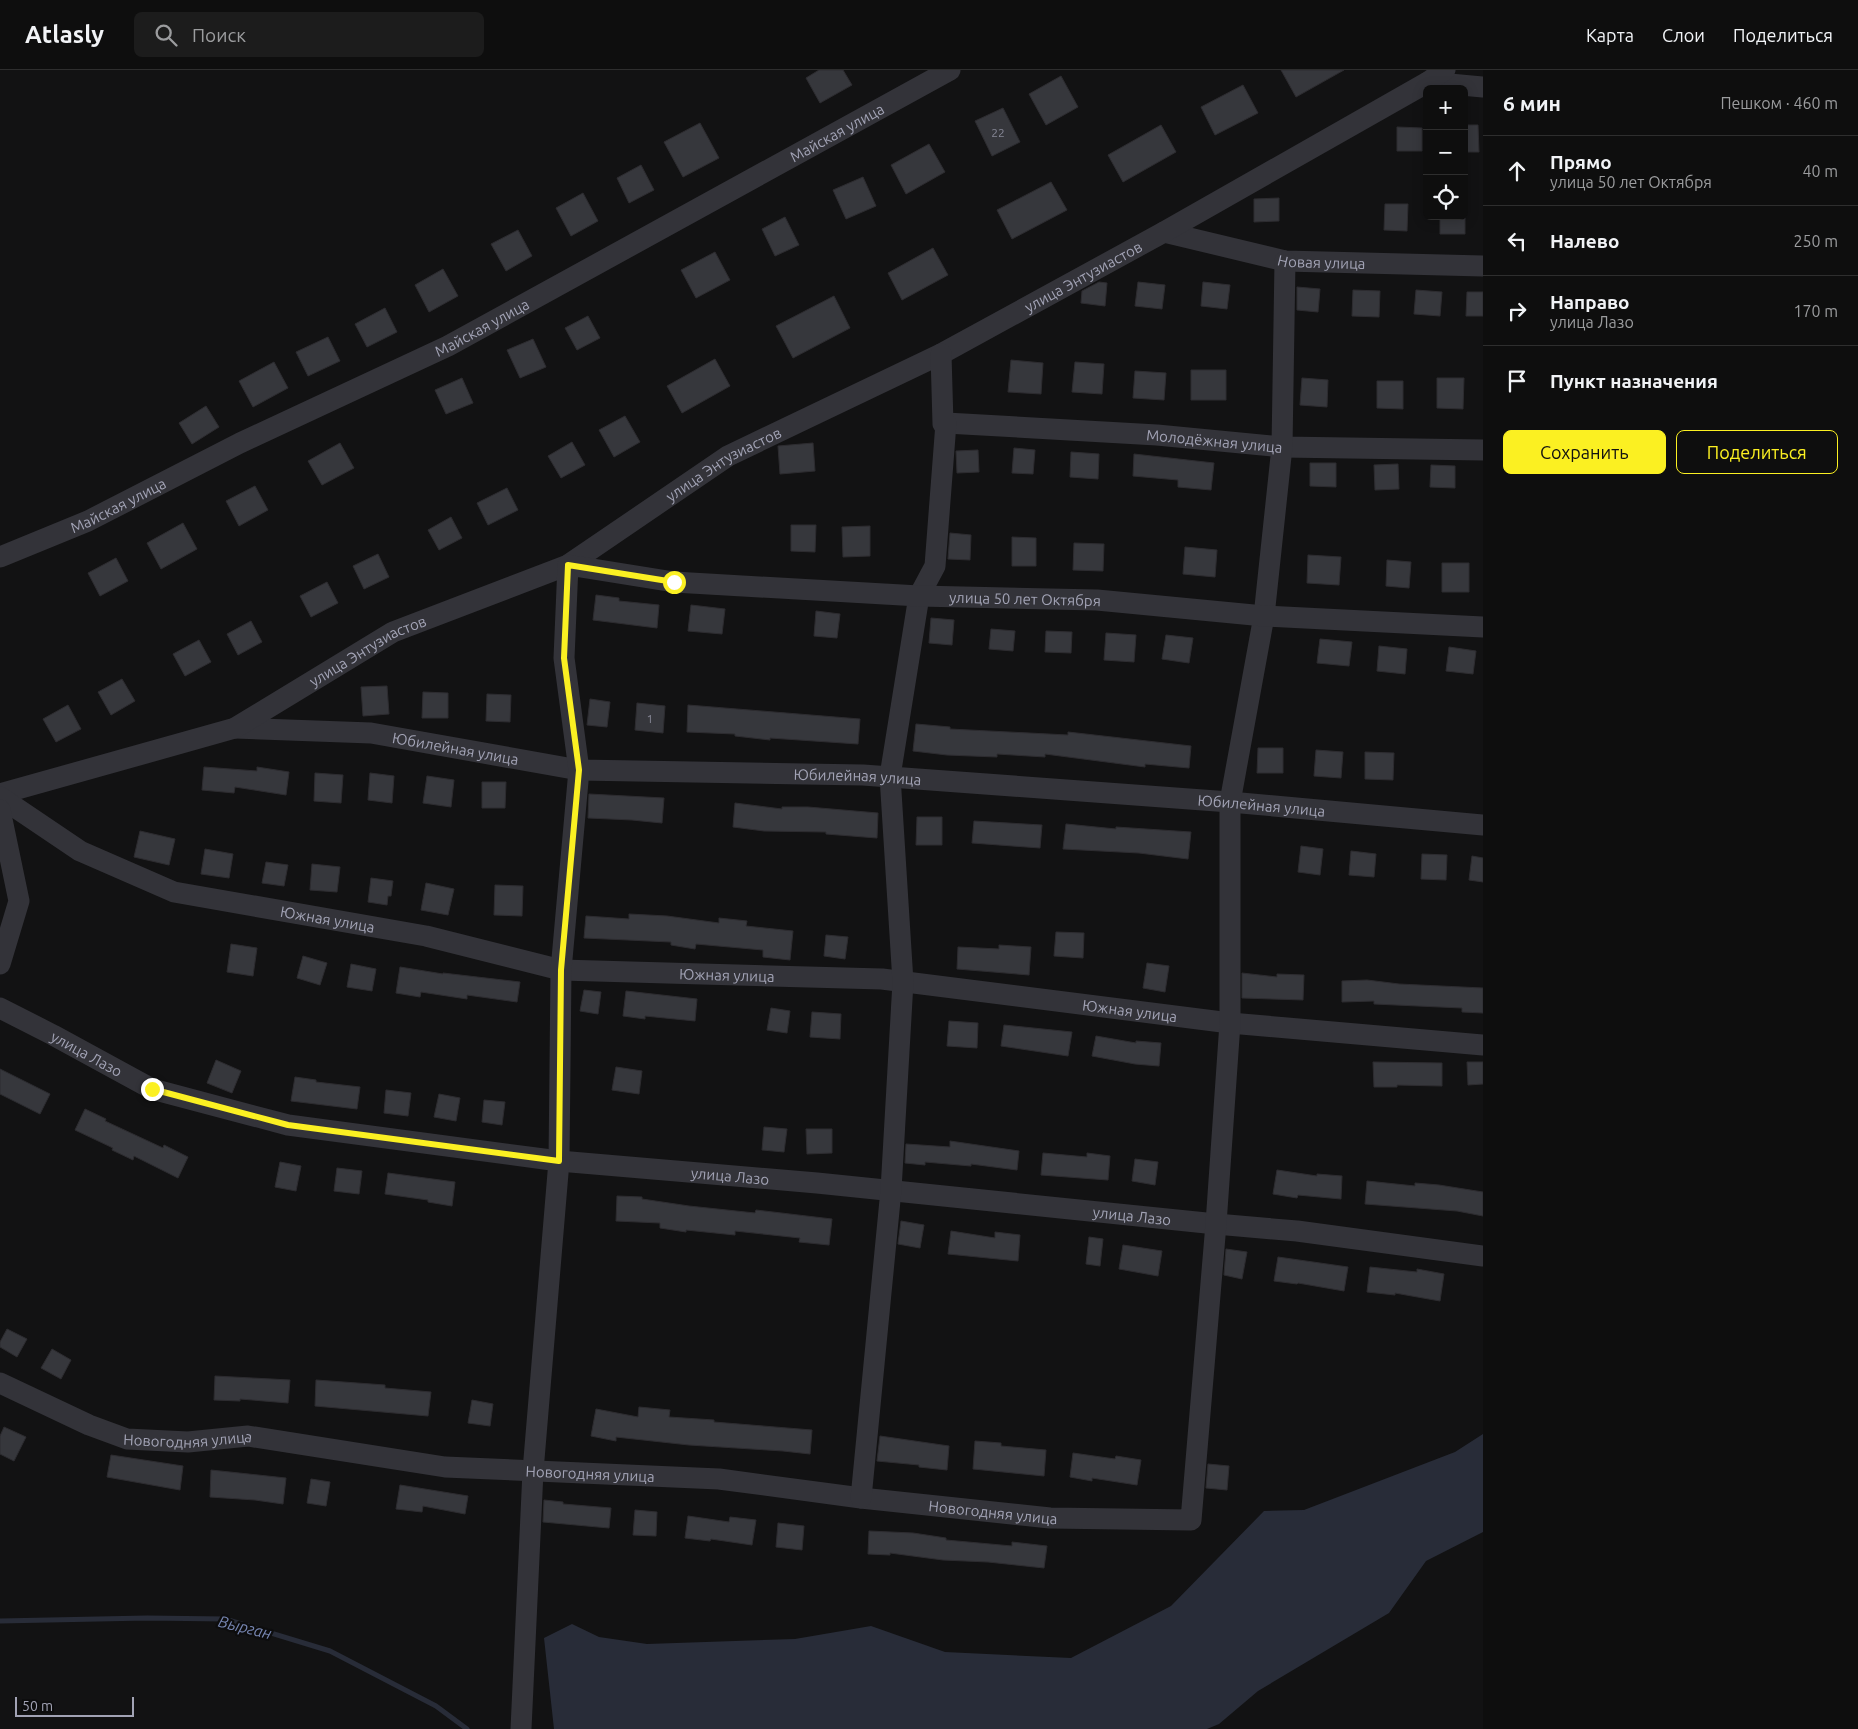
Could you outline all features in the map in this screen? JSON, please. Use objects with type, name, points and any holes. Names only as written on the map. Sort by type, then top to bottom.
[{"type":"street","name":"Майская улица","points":[[0,556],[88,521],[240,443],[448,346],[950,70]]},
{"type":"street","points":[[1437,76],[1483,87]]},
{"type":"street","name":"улица Энтузиастов","points":[[0,795],[235,728],[393,632],[568,565],[728,456],[941,354],[1164,232],[1437,76]]},
{"type":"street","name":"Новая улица","points":[[1164,232],[1285,261],[1483,266]]},
{"type":"street","points":[[1216,1224],[1230,1023],[1230,802],[1264,616],[1282,447],[1285,261]]},
{"type":"street","points":[[861,1498],[891,1190],[902,982],[890,776],[919,596],[935,566],[946,423],[943,424],[941,354]]},
{"type":"street","name":"Молодёжная улица","points":[[946,423],[1157,436],[1282,447],[1483,450]]},
{"type":"street","points":[[521,1729],[532,1471],[559,1161],[561,970],[579,770],[564,658],[568,565]]},
{"type":"street","name":"улица 50 лет Октября","points":[[568,565],[674,582],[919,596],[1097,600],[1264,616],[1483,627]]},
{"type":"street","name":"Юбилейная улица","points":[[235,728],[372,733],[579,770],[863,774],[1230,802],[1483,825]]},
{"type":"street","name":"Южная улица","points":[[0,795],[80,851],[174,892],[426,936],[561,970],[882,979],[1230,1023],[1483,1044]]},
{"type":"street","points":[[0,810],[20,901],[0,964]]},
{"type":"street","name":"улица Лазо","points":[[0,1008],[152,1089],[288,1125],[559,1161],[891,1190],[1297,1231],[1483,1256]]},
{"type":"street","name":"Новогодняя улица","points":[[0,1384],[89,1425],[127,1439],[188,1442],[248,1436],[445,1467],[719,1478],[861,1498],[1050,1518],[1191,1520],[1216,1224]]},
{"type":"water","points":[[1483,1434],[1483,1532],[1426,1561],[1389,1613],[1258,1691],[1219,1724],[1207,1729],[554,1729],[544,1638],[572,1624],[599,1637],[647,1644],[795,1639],[871,1626],[945,1652],[1071,1658],[1171,1606],[1264,1511],[1304,1510],[1455,1452]]},
{"type":"building","points":[[819,70],[843,70],[852,85],[820,103],[806,78]]},
{"type":"building","points":[[1281,70],[1344,70],[1296,97]]},
{"type":"building","points":[[1061,76],[1078,107],[1046,125],[1029,94]]},
{"type":"building","points":[[1243,85],[1258,113],[1215,135],[1201,107]]},
{"type":"building","points":[[1003,108],[1020,142],[992,156],[975,121]]},
{"type":"building","points":[[700,123],[719,158],[683,177],[664,142]]},
{"type":"building","points":[[1161,125],[1176,152],[1123,182],[1108,155]]},
{"type":"building","points":[[1468,125],[1478,125],[1479,152],[1468,152]]},
{"type":"building","points":[[1397,127],[1422,128],[1422,151],[1397,151]]},
{"type":"building","points":[[929,144],[945,172],[906,194],[891,165]]},
{"type":"building","points":[[641,165],[654,190],[629,203],[617,178]]},
{"type":"building","points":[[863,177],[876,206],[846,219],[833,190]]},
{"type":"building","points":[[1051,182],[1067,210],[1012,239],[997,210]]},
{"type":"building","points":[[583,193],[598,221],[571,236],[556,208]]},
{"type":"building","points":[[1279,198],[1279,221],[1254,222],[1254,199]]},
{"type":"building","points":[[1385,204],[1408,204],[1407,231],[1384,230]]},
{"type":"building","points":[[785,217],[799,245],[775,256],[762,229]]},
{"type":"building","points":[[1440,220],[1465,220],[1465,234],[1440,234]]},
{"type":"building","points":[[518,230],[532,256],[506,271],[491,244]]},
{"type":"building","points":[[933,248],[948,275],[902,300],[888,273]]},
{"type":"building","points":[[715,252],[730,280],[696,298],[681,270]]},
{"type":"building","points":[[443,269],[458,296],[429,312],[415,285]]},
{"type":"building","points":[[1099,282],[1107,283],[1105,306],[1081,303],[1082,291]]},
{"type":"building","points":[[1138,282],[1165,285],[1162,309],[1135,306]]},
{"type":"building","points":[[1203,282],[1230,285],[1227,309],[1201,306]]},
{"type":"building","points":[[1297,287],[1320,289],[1318,312],[1297,310]]},
{"type":"building","points":[[1353,290],[1380,291],[1379,317],[1352,316]]},
{"type":"building","points":[[1416,290],[1442,292],[1440,316],[1414,314]]},
{"type":"building","points":[[1467,292],[1483,292],[1483,316],[1466,316]]},
{"type":"building","points":[[834,296],[850,328],[793,358],[776,326]]},
{"type":"building","points":[[385,308],[397,332],[367,347],[355,324]]},
{"type":"building","points":[[588,316],[600,338],[577,350],[565,328]]},
{"type":"building","points":[[328,337],[340,361],[308,376],[296,352]]},
{"type":"building","points":[[533,339],[546,367],[520,378],[507,350]]},
{"type":"building","points":[[715,359],[730,386],[682,413],[667,386]]},
{"type":"building","points":[[1011,360],[1043,363],[1041,394],[1008,392]]},
{"type":"building","points":[[274,362],[288,388],[253,407],[239,381]]},
{"type":"building","points":[[1075,362],[1104,364],[1102,394],[1072,392]]},
{"type":"building","points":[[1191,370],[1226,370],[1226,400],[1191,400]]},
{"type":"building","points":[[1135,371],[1166,373],[1164,400],[1133,398]]},
{"type":"building","points":[[462,378],[473,403],[446,414],[435,390]]},
{"type":"building","points":[[1302,378],[1328,380],[1327,407],[1300,405]]},
{"type":"building","points":[[1437,378],[1464,378],[1463,409],[1437,408]]},
{"type":"building","points":[[1377,381],[1403,381],[1403,409],[1377,408]]},
{"type":"building","points":[[206,406],[219,427],[192,444],[179,423]]},
{"type":"building","points":[[625,416],[640,442],[614,457],[599,430]]},
{"type":"building","points":[[572,442],[585,465],[561,478],[548,456]]},
{"type":"building","points":[[340,443],[354,468],[322,485],[308,461]]},
{"type":"building","points":[[813,443],[815,471],[780,474],[778,446]]},
{"type":"building","points":[[1014,448],[1035,450],[1033,474],[1012,473]]},
{"type":"building","points":[[978,450],[979,472],[957,473],[956,451]]},
{"type":"building","points":[[1071,452],[1099,454],[1098,479],[1070,477]]},
{"type":"building","points":[[1134,454],[1214,463],[1211,490],[1178,487],[1178,480],[1133,476]]},
{"type":"building","points":[[1310,463],[1336,463],[1336,487],[1310,486]]},
{"type":"building","points":[[1398,464],[1399,489],[1375,490],[1374,465]]},
{"type":"building","points":[[1431,465],[1455,466],[1455,488],[1430,487]]},
{"type":"building","points":[[255,486],[268,510],[239,526],[226,501]]},
{"type":"building","points":[[507,488],[518,510],[488,525],[477,503]]},
{"type":"building","points":[[451,517],[462,538],[439,550],[428,530]]},
{"type":"building","points":[[183,523],[197,549],[161,569],[147,543]]},
{"type":"building","points":[[791,525],[816,525],[815,552],[791,551]]},
{"type":"building","points":[[870,526],[870,556],[843,557],[842,527]]},
{"type":"building","points":[[950,533],[971,535],[970,560],[948,559]]},
{"type":"building","points":[[1012,537],[1036,538],[1036,566],[1012,566]]},
{"type":"building","points":[[1074,543],[1104,544],[1103,571],[1073,570]]},
{"type":"building","points":[[1185,547],[1217,550],[1215,577],[1183,574]]},
{"type":"building","points":[[378,554],[389,577],[364,589],[353,566]]},
{"type":"building","points":[[1308,555],[1341,557],[1339,585],[1307,583]]},
{"type":"building","points":[[116,558],[128,581],[100,596],[88,573]]},
{"type":"building","points":[[1387,560],[1411,562],[1409,588],[1386,586]]},
{"type":"building","points":[[1442,563],[1469,563],[1469,592],[1442,592]]},
{"type":"building","points":[[327,582],[338,603],[311,617],[300,596]]},
{"type":"building","points":[[596,595],[619,598],[619,601],[659,605],[657,628],[593,620]]},
{"type":"building","points":[[691,605],[725,609],[722,634],[688,631]]},
{"type":"building","points":[[816,611],[840,614],[837,638],[814,636]]},
{"type":"building","points":[[931,618],[954,620],[952,645],[929,643]]},
{"type":"building","points":[[251,621],[262,642],[238,655],[227,634]]},
{"type":"building","points":[[991,629],[1015,631],[1013,651],[989,649]]},
{"type":"building","points":[[1046,631],[1072,632],[1071,653],[1045,652]]},
{"type":"building","points":[[1106,633],[1136,635],[1134,662],[1104,660]]},
{"type":"building","points":[[1166,635],[1193,638],[1189,663],[1162,659]]},
{"type":"building","points":[[1320,639],[1352,642],[1349,666],[1317,663]]},
{"type":"building","points":[[199,640],[211,662],[185,676],[173,654]]},
{"type":"building","points":[[1379,646],[1407,649],[1405,674],[1377,671]]},
{"type":"building","points":[[1449,647],[1476,651],[1473,674],[1446,671]]},
{"type":"building","points":[[122,679],[135,701],[111,715],[98,692]]},
{"type":"building","points":[[387,686],[389,714],[363,716],[361,687]]},
{"type":"building","points":[[423,692],[448,693],[448,718],[422,718]]},
{"type":"building","points":[[487,694],[511,695],[510,722],[486,721]]},
{"type":"building","points":[[590,699],[610,702],[607,727],[587,725]]},
{"type":"building","points":[[637,703],[665,706],[663,733],[635,730]]},
{"type":"building","points":[[68,705],[81,729],[56,742],[43,719]]},
{"type":"building","points":[[688,705],[860,719],[858,744],[770,738],[770,740],[735,736],[735,734],[687,732]]},
{"type":"building","points":[[916,724],[950,727],[950,729],[1068,735],[1068,732],[1191,746],[1189,768],[1145,764],[1145,767],[1045,754],[1045,757],[997,754],[997,757],[947,755],[913,751]]},
{"type":"building","points":[[1258,748],[1283,748],[1283,773],[1257,773]]},
{"type":"building","points":[[1316,750],[1343,752],[1341,778],[1314,776]]},
{"type":"building","points":[[1365,752],[1394,753],[1393,780],[1365,779]]},
{"type":"building","points":[[204,767],[257,771],[257,767],[289,772],[286,795],[235,787],[234,793],[202,790]]},
{"type":"building","points":[[315,773],[343,775],[341,803],[314,801]]},
{"type":"building","points":[[370,773],[394,776],[392,803],[368,800]]},
{"type":"building","points":[[427,776],[454,780],[451,807],[423,803]]},
{"type":"building","points":[[482,782],[506,782],[505,808],[482,808]]},
{"type":"building","points":[[589,794],[664,798],[662,823],[588,818]]},
{"type":"building","points":[[735,803],[782,809],[782,807],[808,807],[878,813],[877,838],[826,834],[826,832],[764,831],[733,827]]},
{"type":"building","points":[[917,817],[942,817],[942,845],[916,845]]},
{"type":"building","points":[[974,821],[1042,825],[1040,848],[972,843]]},
{"type":"building","points":[[1066,824],[1116,829],[1116,827],[1191,832],[1188,859],[1139,853],[1063,849]]},
{"type":"building","points":[[140,831],[175,839],[169,865],[134,857]]},
{"type":"building","points":[[1301,846],[1323,849],[1320,875],[1298,872]]},
{"type":"building","points":[[205,849],[233,854],[229,878],[201,874]]},
{"type":"building","points":[[1351,851],[1376,854],[1374,877],[1349,875]]},
{"type":"building","points":[[1422,854],[1447,855],[1446,880],[1421,879]]},
{"type":"building","points":[[1472,856],[1483,858],[1483,882],[1469,880]]},
{"type":"building","points":[[266,862],[288,865],[284,886],[262,883]]},
{"type":"building","points":[[312,864],[340,867],[337,892],[310,890]]},
{"type":"building","points":[[371,878],[393,881],[391,896],[388,896],[387,905],[368,902]]},
{"type":"building","points":[[426,883],[454,889],[448,915],[421,910]]},
{"type":"building","points":[[495,885],[523,886],[522,916],[494,915]]},
{"type":"building","points":[[629,914],[667,916],[719,923],[719,918],[747,921],[746,926],[793,931],[790,960],[763,957],[763,950],[696,944],[695,949],[671,945],[671,942],[584,938],[586,916],[629,919]]},
{"type":"building","points":[[1056,932],[1084,933],[1083,958],[1054,956]]},
{"type":"building","points":[[826,935],[848,937],[845,959],[824,956]]},
{"type":"building","points":[[231,944],[257,948],[253,976],[227,972]]},
{"type":"building","points":[[999,945],[1031,947],[1029,975],[957,969],[958,947],[999,949]]},
{"type":"building","points":[[303,956],[327,963],[320,985],[297,978]]},
{"type":"building","points":[[1147,963],[1169,966],[1165,992],[1143,988]]},
{"type":"building","points":[[351,964],[376,969],[372,991],[347,987]]},
{"type":"building","points":[[400,967],[443,974],[520,982],[517,1002],[467,995],[467,999],[421,992],[420,997],[396,993]]},
{"type":"building","points":[[1242,973],[1277,977],[1277,974],[1304,975],[1303,1000],[1242,998]]},
{"type":"building","points":[[1367,980],[1399,984],[1483,988],[1483,1013],[1462,1012],[1462,1008],[1374,1004],[1374,1001],[1342,1002],[1342,981]]},
{"type":"building","points":[[584,990],[601,992],[598,1014],[580,1011]]},
{"type":"building","points":[[626,991],[697,999],[695,1021],[645,1016],[645,1019],[623,1016]]},
{"type":"building","points":[[771,1008],[790,1011],[787,1033],[767,1030]]},
{"type":"building","points":[[812,1012],[841,1014],[840,1039],[810,1037]]},
{"type":"building","points":[[949,1021],[978,1023],[977,1048],[947,1046]]},
{"type":"building","points":[[1004,1025],[1072,1032],[1068,1056],[1001,1046]]},
{"type":"building","points":[[1096,1036],[1136,1043],[1136,1041],[1161,1043],[1159,1066],[1135,1064],[1092,1056]]},
{"type":"building","points":[[216,1060],[241,1071],[232,1093],[207,1083]]},
{"type":"building","points":[[1373,1062],[1442,1063],[1442,1086],[1397,1085],[1397,1087],[1374,1087]]},
{"type":"building","points":[[1467,1062],[1483,1062],[1483,1084],[1468,1085]]},
{"type":"building","points":[[616,1067],[642,1071],[639,1094],[612,1090]]},
{"type":"building","points":[[0,1069],[50,1094],[40,1114],[0,1094]]},
{"type":"building","points":[[295,1077],[316,1080],[316,1082],[360,1087],[357,1109],[291,1101]]},
{"type":"building","points":[[386,1090],[411,1093],[408,1116],[384,1113]]},
{"type":"building","points":[[439,1094],[460,1098],[456,1121],[434,1117]]},
{"type":"building","points":[[484,1100],[505,1102],[502,1125],[482,1122]]},
{"type":"building","points":[[85,1109],[106,1119],[105,1121],[163,1148],[164,1145],[188,1157],[178,1178],[134,1156],[133,1160],[75,1130]]},
{"type":"building","points":[[764,1127],[787,1129],[784,1152],[762,1150]]},
{"type":"building","points":[[806,1129],[832,1129],[832,1153],[807,1154]]},
{"type":"building","points":[[950,1141],[1019,1151],[1017,1170],[971,1164],[971,1166],[925,1162],[925,1165],[905,1163],[906,1144],[950,1147]]},
{"type":"building","points":[[1043,1153],[1087,1157],[1087,1153],[1110,1156],[1108,1180],[1041,1175]]},
{"type":"building","points":[[1135,1159],[1158,1162],[1155,1185],[1132,1181]]},
{"type":"building","points":[[280,1162],[301,1166],[296,1191],[275,1187]]},
{"type":"building","points":[[337,1168],[362,1171],[359,1194],[334,1191]]},
{"type":"building","points":[[1277,1170],[1317,1176],[1317,1174],[1342,1176],[1341,1199],[1298,1195],[1297,1198],[1273,1194]]},
{"type":"building","points":[[388,1173],[455,1182],[452,1206],[428,1202],[428,1200],[385,1194]]},
{"type":"building","points":[[1367,1181],[1415,1186],[1415,1183],[1439,1185],[1483,1192],[1483,1216],[1457,1211],[1365,1204]]},
{"type":"building","points":[[617,1196],[642,1197],[642,1199],[689,1206],[755,1213],[756,1210],[832,1219],[829,1245],[799,1242],[800,1238],[735,1231],[735,1235],[686,1230],[686,1232],[660,1228],[660,1223],[616,1221]]},
{"type":"building","points":[[901,1221],[924,1225],[920,1248],[898,1244]]},
{"type":"building","points":[[951,1231],[995,1238],[995,1232],[1020,1235],[1018,1261],[948,1254]]},
{"type":"building","points":[[1089,1237],[1103,1239],[1100,1266],[1086,1264]]},
{"type":"building","points":[[1123,1245],[1162,1251],[1158,1276],[1119,1269]]},
{"type":"building","points":[[1226,1249],[1247,1252],[1242,1279],[1224,1275]]},
{"type":"building","points":[[1278,1257],[1348,1267],[1344,1291],[1274,1281]]},
{"type":"building","points":[[1370,1267],[1417,1272],[1417,1269],[1444,1274],[1440,1301],[1395,1293],[1395,1295],[1367,1292]]},
{"type":"building","points":[[7,1329],[27,1339],[17,1357],[0,1347],[0,1342]]},
{"type":"building","points":[[52,1349],[71,1360],[61,1379],[41,1368]]},
{"type":"building","points":[[215,1376],[290,1380],[288,1403],[240,1399],[240,1401],[214,1400]]},
{"type":"building","points":[[316,1380],[385,1385],[385,1388],[431,1392],[428,1416],[315,1406]]},
{"type":"building","points":[[472,1400],[493,1404],[490,1426],[468,1423]]},
{"type":"building","points":[[639,1407],[670,1410],[669,1417],[812,1430],[810,1454],[689,1445],[616,1437],[616,1441],[591,1436],[596,1409],[638,1417]]},
{"type":"building","points":[[4,1427],[26,1437],[14,1461],[0,1454],[0,1436]]},
{"type":"building","points":[[880,1436],[949,1446],[947,1470],[877,1461]]},
{"type":"building","points":[[975,1441],[1001,1443],[1001,1446],[1046,1450],[1044,1476],[973,1469]]},
{"type":"building","points":[[1073,1453],[1115,1459],[1116,1456],[1141,1460],[1137,1485],[1092,1478],[1092,1481],[1070,1477]]},
{"type":"building","points":[[111,1455],[183,1466],[180,1490],[107,1477]]},
{"type":"building","points":[[1208,1464],[1229,1466],[1227,1490],[1206,1488]]},
{"type":"building","points":[[211,1470],[286,1478],[283,1504],[210,1497]]},
{"type":"building","points":[[311,1479],[330,1482],[326,1506],[307,1503]]},
{"type":"building","points":[[400,1485],[468,1496],[465,1514],[423,1506],[422,1512],[396,1509]]},
{"type":"building","points":[[544,1500],[563,1502],[563,1504],[611,1508],[609,1528],[543,1522]]},
{"type":"building","points":[[635,1510],[657,1512],[656,1536],[633,1535]]},
{"type":"building","points":[[688,1516],[729,1522],[730,1517],[756,1520],[752,1545],[711,1539],[710,1541],[685,1538]]},
{"type":"building","points":[[778,1523],[804,1526],[802,1550],[776,1547]]},
{"type":"building","points":[[869,1531],[913,1533],[946,1538],[946,1540],[1012,1546],[1012,1542],[1047,1546],[1044,1568],[988,1562],[943,1560],[890,1553],[890,1555],[868,1554]]},
{"type":"waterway","name":"Вырган","points":[[0,1621],[147,1618],[225,1619],[330,1651],[436,1706],[467,1729]]},
{"type":"route","points":[[152,1089],[288,1125],[559,1161],[561,970],[579,770],[564,658],[568,565],[674,582]]}]
